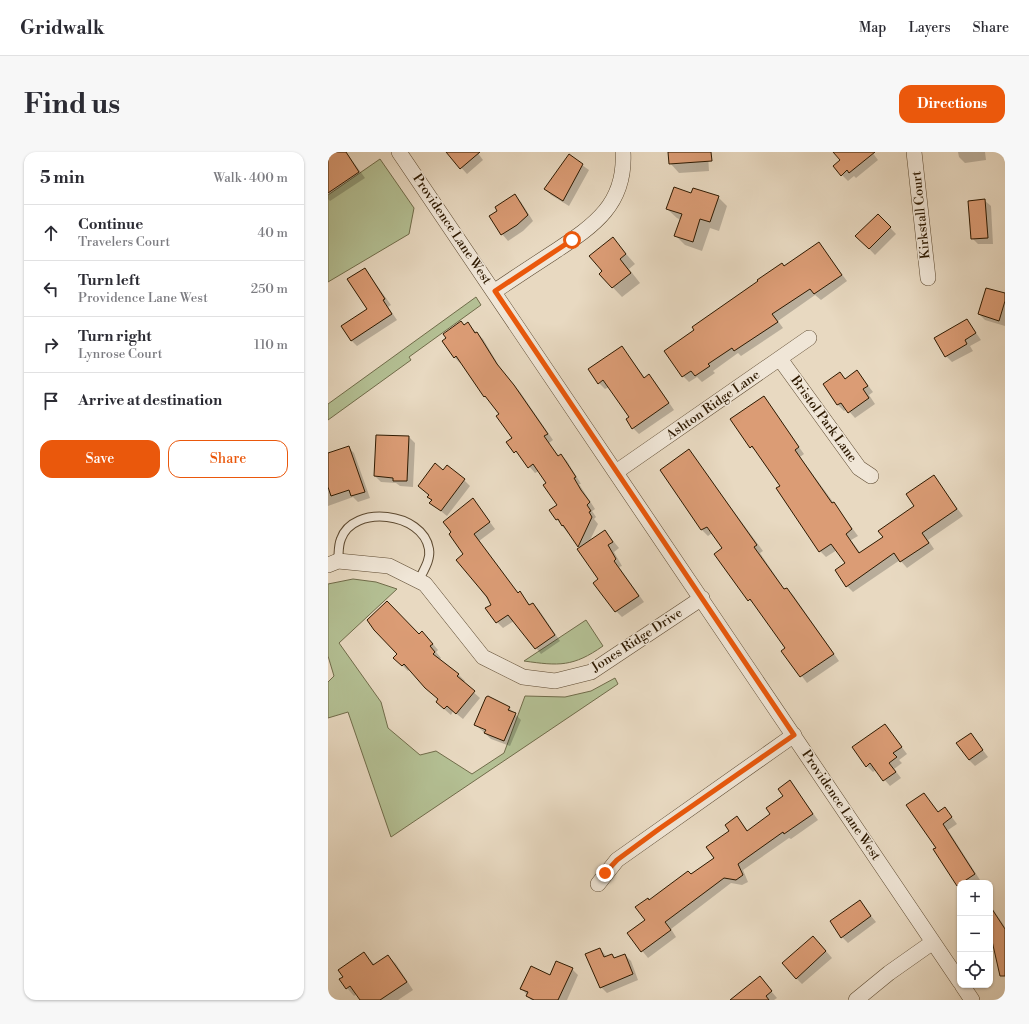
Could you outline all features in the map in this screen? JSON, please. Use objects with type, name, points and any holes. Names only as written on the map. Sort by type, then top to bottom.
[{"type":"street","name":"Providence Lane West","points":[[400,152],[957,978]]},
{"type":"street","points":[[495,291],[577,236],[601,218],[612,203],[618,190],[624,161],[623,152]]},
{"type":"street","name":"Kirkstall Court","points":[[914,152],[928,278]]},
{"type":"street","name":"Ashton Ridge Lane","points":[[616,472],[809,338]]},
{"type":"street","name":"Bristol Park Lane","points":[[780,359],[859,468],[871,476]]},
{"type":"street","name":"Jones Ridge Drive","points":[[333,563],[389,566],[418,580],[425,584],[483,657],[524,677],[555,681],[591,672],[702,598]]},
{"type":"street","points":[[598,884],[617,860],[794,735]]},
{"type":"street","points":[[856,1000],[888,973],[933,942]]},
{"type":"street","points":[[964,988],[972,1000]]},
{"type":"lane","points":[[333,563],[341,539],[348,528],[359,519],[378,517],[398,518],[412,525],[422,535],[429,548],[428,562],[418,580]]},
{"type":"green space","points":[[380,159],[414,208],[409,234],[328,282],[328,195]]},
{"type":"green space","points":[[476,297],[481,305],[409,357],[411,360],[328,420],[328,404]]},
{"type":"green space","points":[[353,579],[376,582],[397,589],[339,643],[381,702],[388,728],[420,755],[436,751],[472,774],[504,753],[525,696],[565,697],[591,691],[615,678],[618,684],[391,837],[348,712],[328,718],[328,682],[334,676],[328,656],[328,584]]},
{"type":"green space","points":[[586,620],[603,646],[583,658],[565,663],[547,664],[524,661]]},
{"type":"building","points":[[328,152],[346,152],[359,172],[328,193]]},
{"type":"building","points":[[446,152],[480,152],[460,169]]},
{"type":"building","points":[[668,152],[711,152],[712,161],[669,164]]},
{"type":"building","points":[[833,152],[875,152],[849,173],[847,170],[841,176],[833,166],[840,160]]},
{"type":"building","points":[[569,154],[583,164],[563,201],[544,189]]},
{"type":"building","points":[[674,187],[691,193],[693,188],[719,196],[710,222],[700,219],[693,242],[674,236],[682,214],[666,209]]},
{"type":"building","points":[[515,194],[528,215],[517,225],[501,235],[489,216],[497,211],[495,207]]},
{"type":"building","points":[[985,199],[988,238],[971,239],[968,201]]},
{"type":"building","points":[[878,214],[891,227],[869,249],[855,236]]},
{"type":"building","points":[[613,237],[626,254],[620,259],[631,273],[612,288],[599,274],[602,271],[589,256]]},
{"type":"building","points":[[819,242],[842,275],[814,294],[810,289],[772,314],[778,322],[734,351],[732,348],[708,364],[710,366],[695,376],[691,371],[682,377],[664,351],[694,330],[692,327],[758,281],[757,280],[782,263],[784,266]]},
{"type":"building","points":[[365,268],[385,299],[383,300],[392,314],[351,341],[341,326],[367,309],[347,279]]},
{"type":"building","points":[[986,288],[1005,293],[1005,301],[999,321],[978,314]]},
{"type":"building","points":[[967,319],[976,333],[965,340],[967,344],[945,357],[934,338]]},
{"type":"building","points":[[461,321],[464,325],[468,322],[475,333],[477,332],[497,364],[514,385],[548,434],[544,436],[558,456],[561,454],[576,477],[574,478],[581,490],[590,502],[587,505],[591,511],[589,512],[592,517],[578,547],[563,525],[562,526],[558,519],[556,520],[549,510],[557,505],[543,485],[546,483],[533,464],[528,468],[516,451],[514,453],[506,442],[512,438],[496,416],[499,414],[485,396],[484,397],[456,356],[454,358],[442,341],[446,338],[443,334]]},
{"type":"building","points":[[622,346],[644,378],[649,374],[669,403],[632,429],[626,419],[629,417],[603,380],[598,384],[588,369]]},
{"type":"building","points":[[857,370],[868,386],[863,389],[869,398],[848,413],[841,403],[837,405],[823,384],[840,372],[845,379]]},
{"type":"building","points":[[764,396],[799,447],[795,450],[832,503],[834,502],[852,529],[846,534],[859,553],[883,537],[878,531],[914,506],[906,494],[934,475],[957,509],[922,533],[929,543],[900,562],[894,553],[846,587],[835,570],[845,563],[831,544],[819,552],[776,488],[780,486],[752,446],[750,448],[730,419]]},
{"type":"building","points":[[376,435],[409,436],[407,481],[393,481],[393,478],[374,476]]},
{"type":"building","points":[[349,446],[365,492],[351,496],[349,490],[331,496],[328,487],[328,453]]},
{"type":"building","points":[[689,449],[757,545],[754,547],[784,589],[787,588],[834,654],[800,677],[781,651],[785,648],[750,599],[748,601],[714,554],[722,548],[707,527],[701,530],[660,470]]},
{"type":"building","points":[[435,463],[443,470],[447,465],[465,479],[441,511],[429,503],[432,500],[427,497],[429,495],[418,486]]},
{"type":"building","points":[[473,498],[490,522],[474,534],[518,593],[520,591],[529,605],[533,603],[555,635],[535,649],[508,615],[496,623],[485,608],[491,605],[487,597],[456,560],[463,554],[449,534],[451,532],[443,522]]},
{"type":"building","points":[[605,530],[613,542],[608,545],[616,559],[614,561],[639,596],[615,612],[593,583],[598,579],[577,549]]},
{"type":"building","points":[[387,601],[419,634],[422,631],[433,644],[430,646],[435,652],[433,654],[459,674],[457,676],[475,691],[456,714],[447,706],[444,709],[436,702],[438,699],[425,688],[404,664],[402,666],[393,658],[397,654],[374,630],[367,620]]},
{"type":"building","points":[[488,696],[510,707],[508,710],[516,713],[504,741],[484,733],[486,730],[474,725],[486,697]]},
{"type":"building","points":[[885,724],[902,747],[893,753],[897,757],[889,763],[896,772],[883,781],[870,763],[866,767],[852,747]]},
{"type":"building","points":[[971,733],[983,750],[969,760],[956,743]]},
{"type":"building","points":[[790,780],[813,814],[784,834],[783,832],[738,864],[743,875],[736,880],[724,878],[665,922],[671,930],[641,952],[627,933],[645,920],[635,907],[648,898],[649,900],[688,871],[691,874],[714,858],[706,847],[729,831],[725,825],[737,816],[747,831],[770,814],[766,808],[783,796],[778,789]]},
{"type":"building","points":[[924,793],[938,812],[945,807],[952,817],[943,824],[975,874],[966,880],[957,880],[957,886],[933,849],[936,848],[906,805]]},
{"type":"building","points":[[860,900],[871,916],[841,938],[830,921]]},
{"type":"building","points":[[993,911],[1005,929],[1005,976],[1000,976],[993,945]]},
{"type":"building","points":[[813,936],[826,951],[796,979],[782,963]]},
{"type":"building","points":[[600,948],[604,957],[612,954],[614,958],[625,954],[633,974],[600,988],[585,954]]},
{"type":"building","points":[[364,952],[373,965],[388,955],[407,982],[380,1000],[360,1000],[350,986],[346,989],[339,979],[343,977],[338,970]]},
{"type":"building","points":[[556,961],[573,968],[558,1000],[534,1000],[526,996],[528,992],[520,989],[531,966],[550,975]]},
{"type":"building","points":[[760,976],[772,991],[766,996],[769,1000],[730,1000]]},
{"type":"route","points":[[572,240],[495,291],[794,735],[659,829],[617,860],[605,873]]}]
